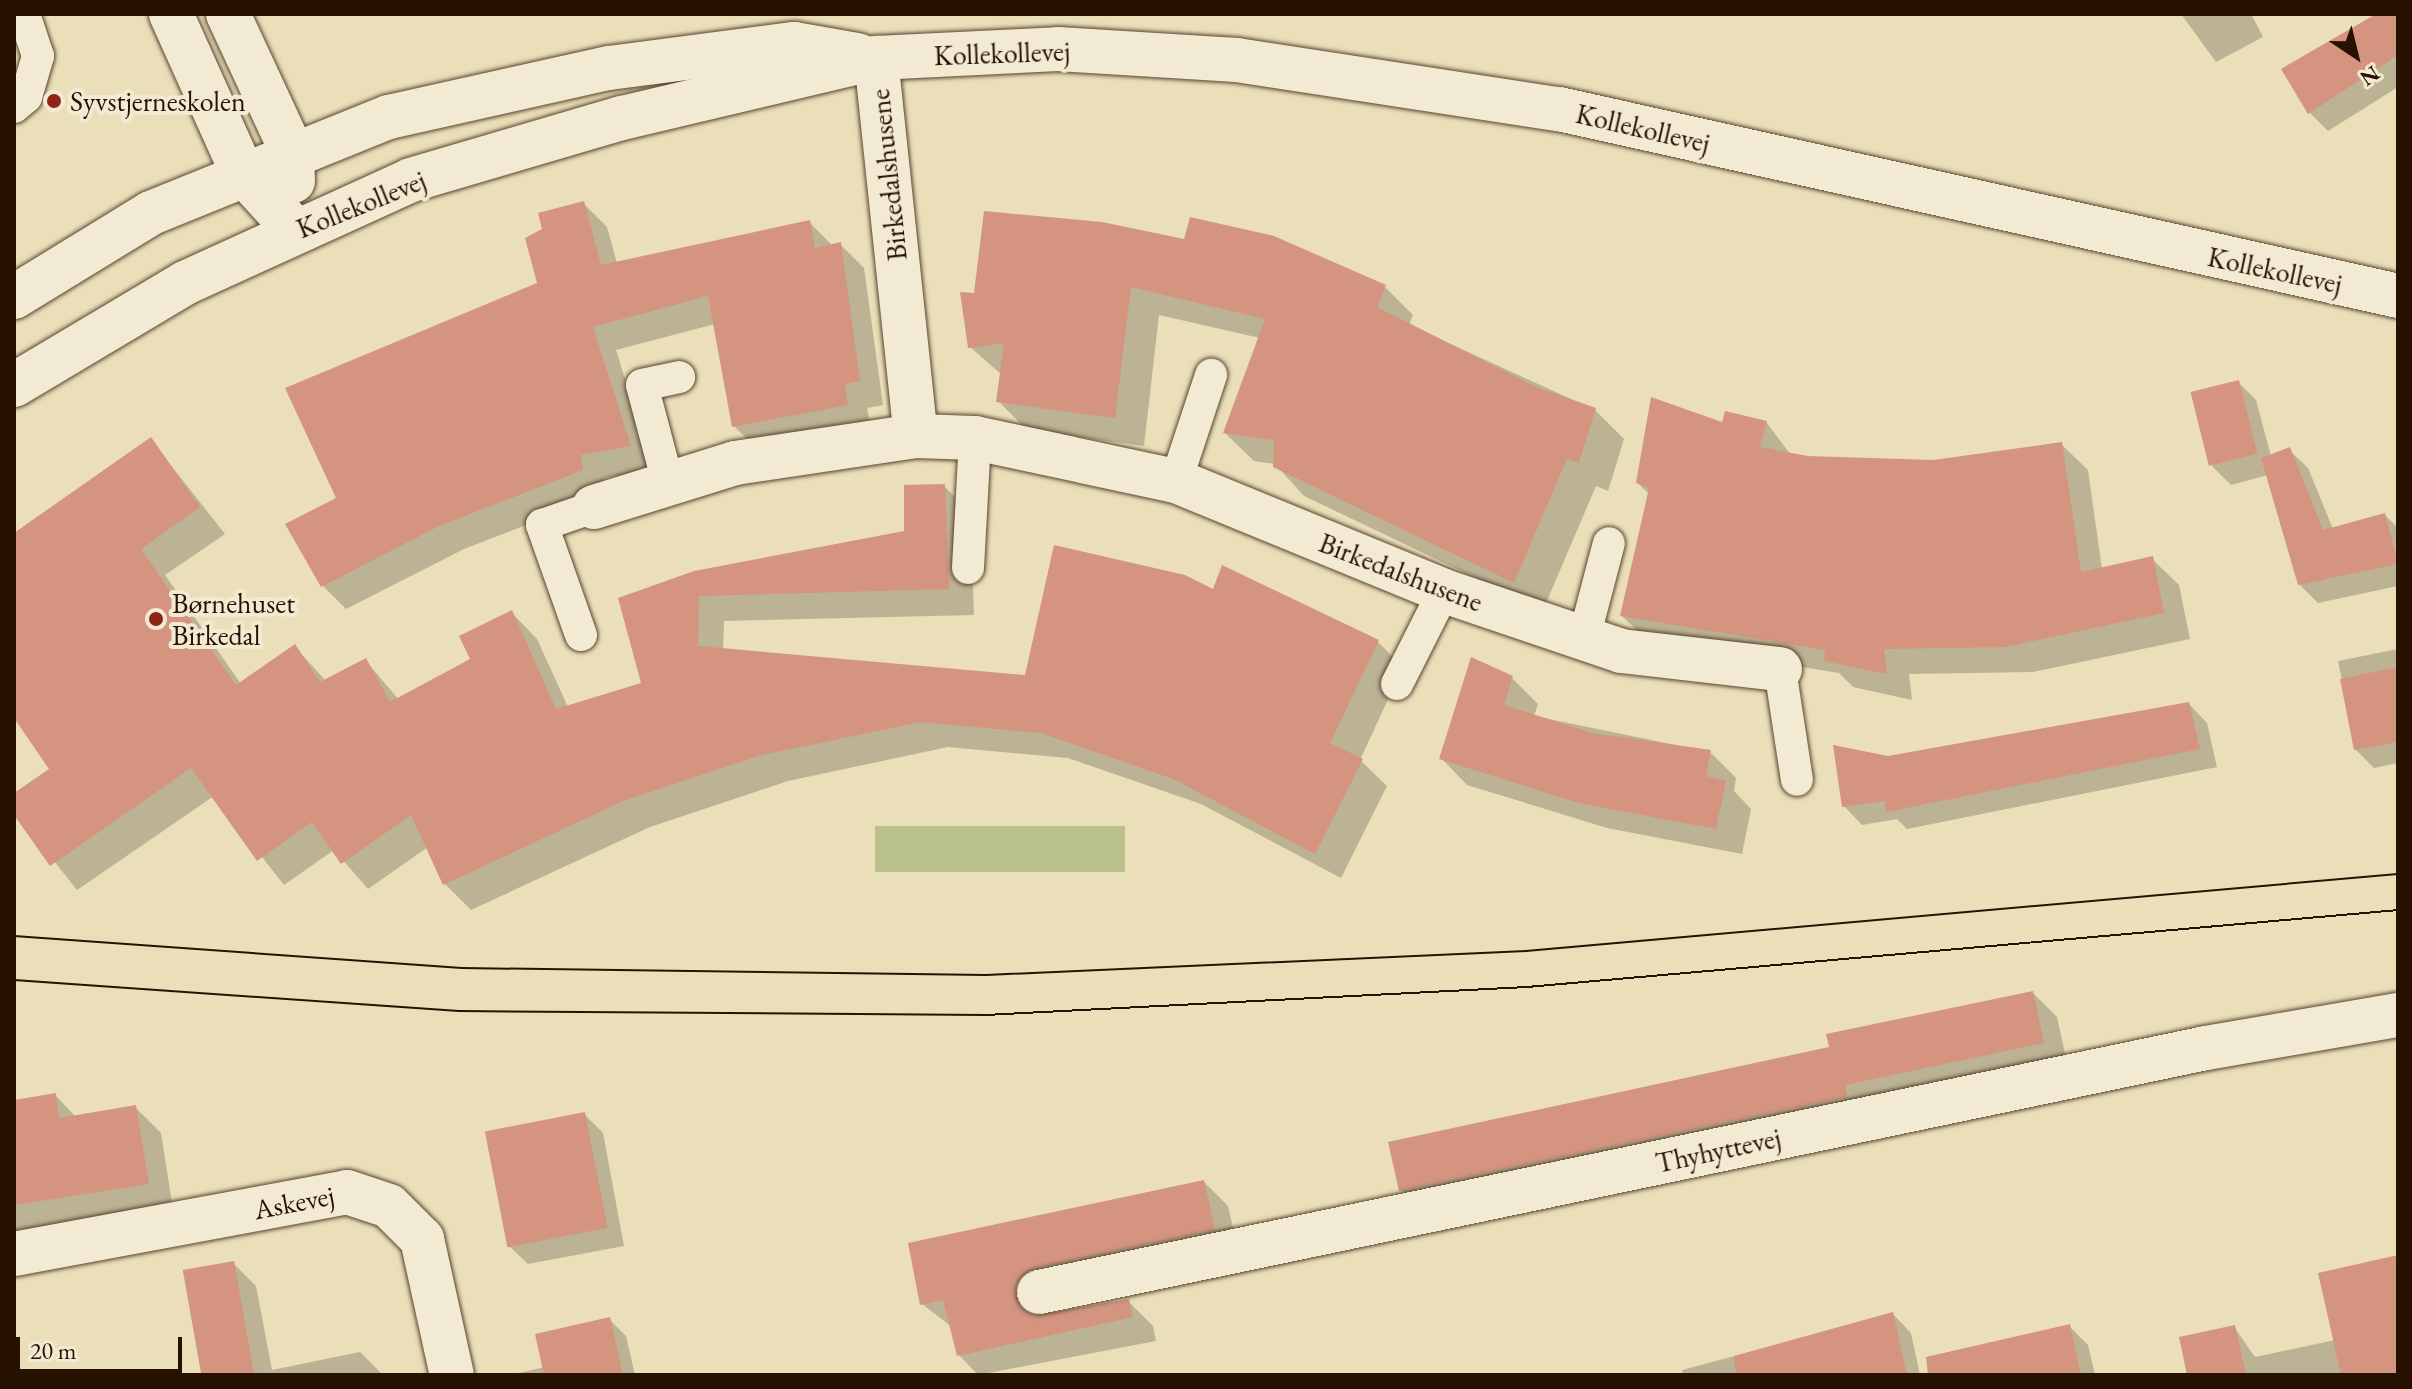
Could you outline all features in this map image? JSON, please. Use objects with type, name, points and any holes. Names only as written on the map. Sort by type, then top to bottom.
[{"type":"street","points":[[171,14],[242,172],[295,230]]},
{"type":"street","points":[[228,14],[292,152],[295,230]]},
{"type":"street","name":"Kollekollevej","points":[[14,297],[73,255],[242,172],[404,113],[609,68],[794,44],[876,58]]},
{"type":"street","name":"Kollekollevej","points":[[14,385],[178,287],[295,230],[426,176],[622,118],[876,58],[1058,49],[1377,77],[1559,109],[2398,296]]},
{"type":"street","name":"Birkedalshusene","points":[[876,58],[916,436]]},
{"type":"street","name":"Birkedalshusene","points":[[594,507],[735,463],[916,436],[975,438],[1176,481],[1444,591],[1621,651],[1780,669]]},
{"type":"street","name":"Thyhyttevej","points":[[1039,1292],[2206,1048],[2398,1015]]},
{"type":"street","name":"Askevej","points":[[14,1254],[347,1192],[389,1206],[422,1239],[452,1375]]},
{"type":"lane","points":[[14,107],[26,97],[38,56],[24,14]]},
{"type":"lane","points":[[1176,481],[1211,375]]},
{"type":"lane","points":[[668,483],[642,385],[679,377]]},
{"type":"lane","points":[[968,568],[975,438]]},
{"type":"lane","points":[[581,635],[542,525],[594,507]]},
{"type":"lane","points":[[1584,638],[1609,543]]},
{"type":"lane","points":[[1397,684],[1444,591]]},
{"type":"lane","name":"Birkedalshusene","points":[[1780,669],[1797,780]]},
{"type":"green space","points":[[875,826],[1125,826],[1125,872],[875,872]]},
{"type":"building","points":[[2376,14],[2398,14],[2398,55],[2308,114],[2281,69]]},
{"type":"building","points":[[584,201],[601,265],[810,220],[815,248],[841,242],[860,381],[845,384],[848,405],[732,427],[708,296],[593,327],[631,446],[581,455],[583,470],[439,526],[321,587],[285,524],[336,498],[285,388],[537,283],[525,238],[542,229],[538,213]]},
{"type":"building","points":[[984,211],[1102,222],[1184,239],[1190,217],[1274,236],[1386,285],[1377,307],[1536,387],[1596,408],[1579,463],[1567,459],[1514,583],[1273,467],[1274,440],[1223,433],[1265,319],[1131,287],[1115,418],[996,402],[1004,343],[968,348],[960,292],[974,293]]},
{"type":"building","points":[[2239,380],[2257,454],[2209,466],[2190,392]]},
{"type":"building","points":[[1651,397],[1722,422],[1725,411],[1767,421],[1760,447],[1808,456],[1933,460],[2062,442],[2081,572],[2153,556],[2164,613],[2005,647],[1884,649],[1887,674],[1824,661],[1825,650],[1620,616],[1649,488],[1636,483]]},
{"type":"building","points":[[151,437],[200,507],[141,549],[236,685],[295,644],[320,682],[366,658],[390,702],[470,659],[459,636],[512,610],[556,709],[641,683],[618,598],[694,571],[904,531],[904,485],[945,484],[949,589],[699,596],[698,646],[1025,675],[1054,545],[1185,575],[1213,589],[1222,565],[1379,640],[1330,743],[1363,759],[1315,854],[1173,779],[1041,733],[921,722],[762,755],[623,801],[443,885],[411,815],[341,864],[312,822],[257,861],[191,768],[50,866],[14,815],[14,793],[49,769],[14,718],[14,533]]},
{"type":"building","points":[[2290,447],[2323,530],[2385,513],[2398,564],[2298,585],[2261,458]]},
{"type":"building","points":[[1471,657],[1513,676],[1504,705],[1592,733],[1711,750],[1706,776],[1726,781],[1716,829],[1579,803],[1439,759]]},
{"type":"building","points":[[2398,667],[2398,742],[2354,750],[2340,679]]},
{"type":"building","points":[[2189,702],[2200,749],[1886,812],[1885,801],[1842,807],[1833,745],[1888,756]]},
{"type":"building","points":[[2033,991],[2044,1043],[1845,1085],[1847,1097],[1399,1191],[1388,1142],[1829,1047],[1826,1034]]},
{"type":"building","points":[[56,1093],[59,1118],[136,1105],[149,1184],[14,1205],[14,1100]]},
{"type":"building","points":[[585,1112],[608,1228],[507,1247],[485,1131]]},
{"type":"building","points":[[1204,1180],[1215,1230],[1034,1268],[1015,1285],[1020,1308],[1032,1316],[1129,1299],[1133,1317],[957,1356],[943,1300],[920,1305],[908,1243]]},
{"type":"building","points":[[2398,1255],[2398,1375],[2341,1375],[2318,1273]]},
{"type":"building","points":[[234,1261],[254,1375],[201,1375],[183,1270]]},
{"type":"building","points":[[1893,1312],[1907,1375],[1736,1375],[1734,1356]]},
{"type":"building","points":[[610,1317],[623,1375],[544,1375],[535,1334]]},
{"type":"building","points":[[2070,1324],[2081,1375],[1928,1375],[1926,1357]]},
{"type":"building","points":[[2235,1325],[2246,1375],[2187,1375],[2179,1337]]},
{"type":"tram line","points":[[14,936],[462,968],[986,975],[1526,951],[2398,874]]},
{"type":"tram line","points":[[14,980],[459,1011],[985,1015],[1527,987],[2398,910]]},
{"type":"place","name":"Syvstjerneskolen","points":[[54,101]]},
{"type":"place","name":"Børnehuset Birkedal","points":[[156,619]]}]
